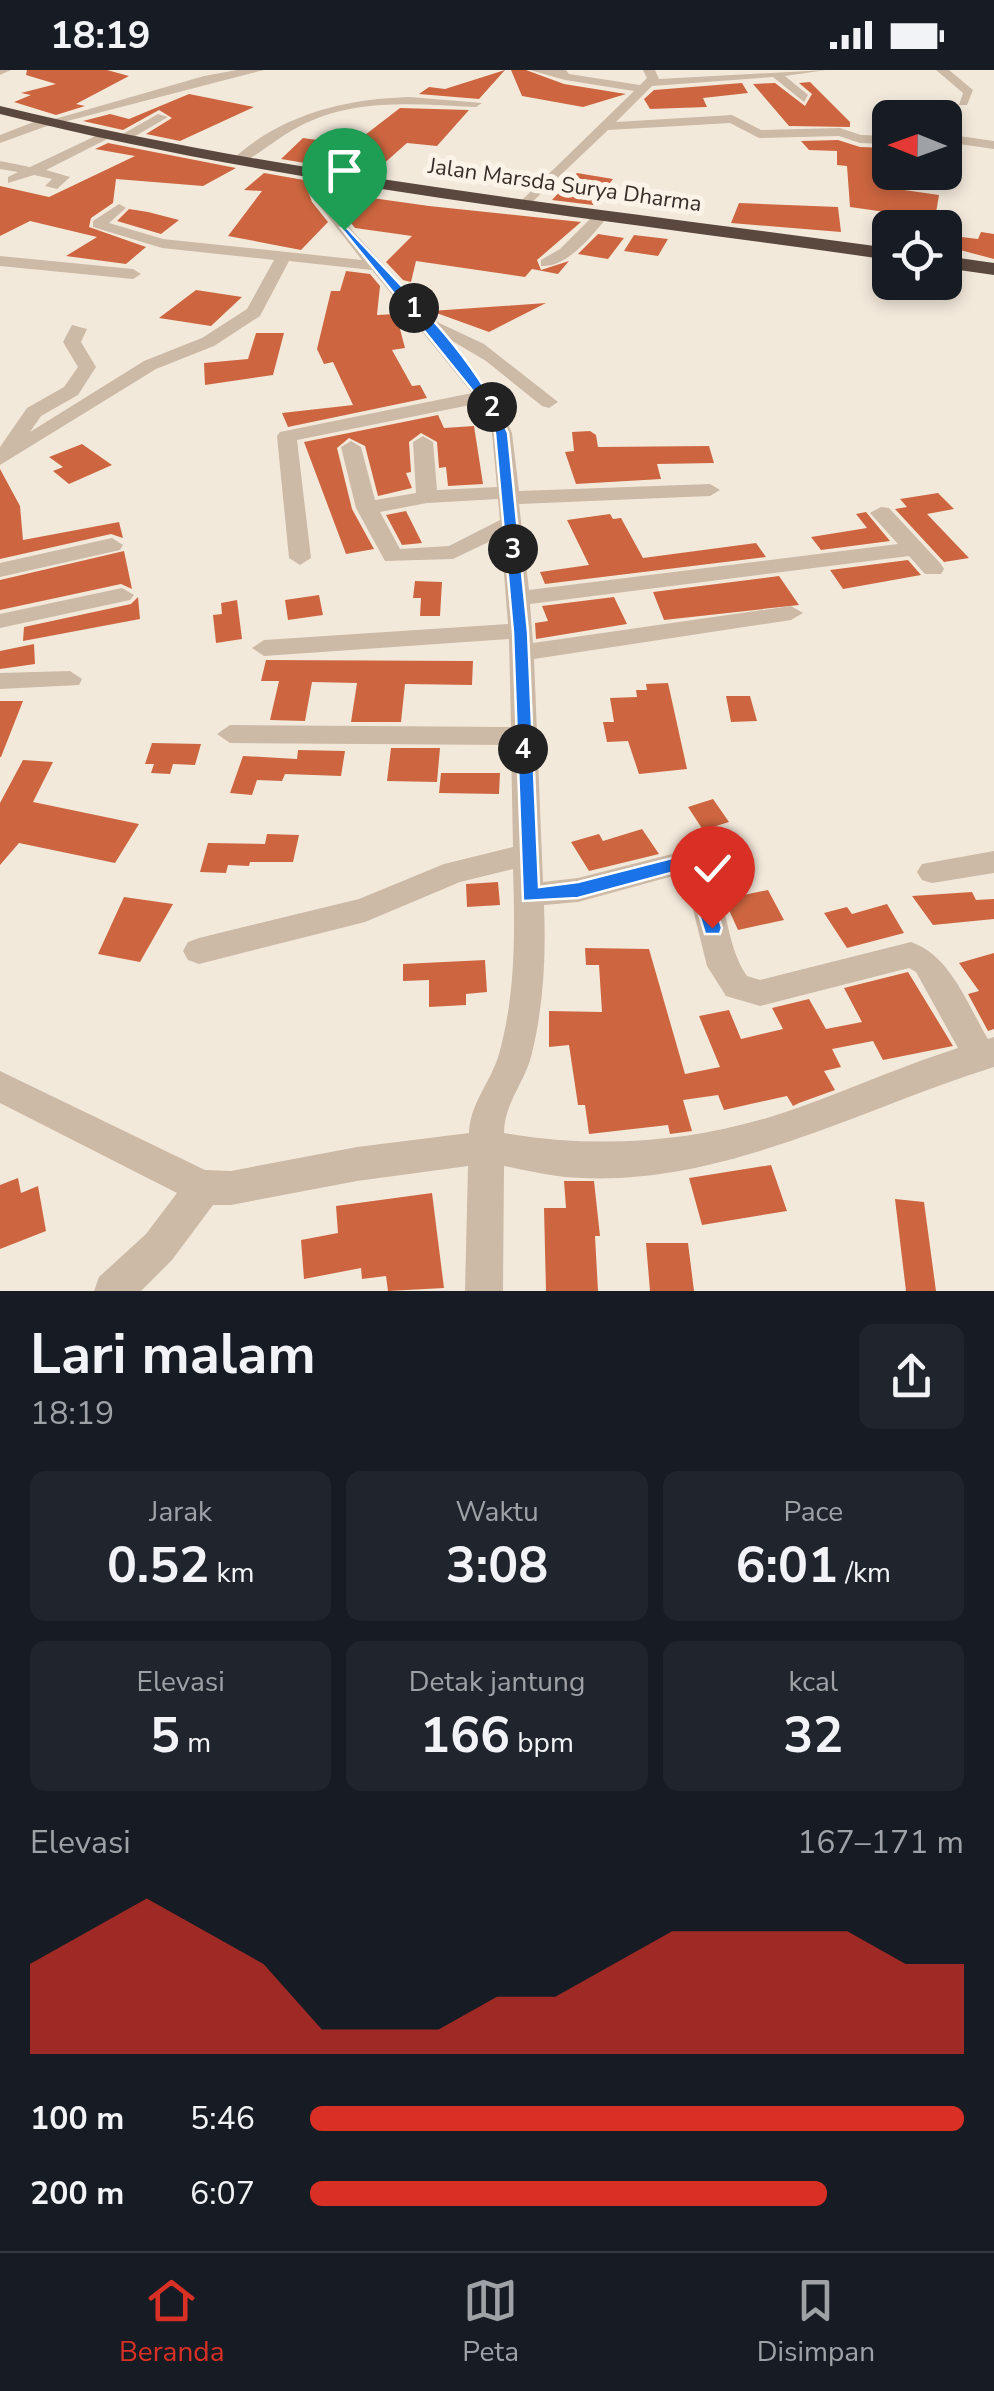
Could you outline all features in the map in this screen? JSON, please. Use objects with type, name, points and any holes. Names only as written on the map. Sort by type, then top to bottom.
[{"type":"highway","name":"Jalan Marsda Surya Dharma","points":[[0,110],[114,138],[312,172],[872,251]]},
{"type":"highway","points":[[962,264],[994,269]]},
{"type":"street","points":[[0,139],[208,78],[258,70]]},
{"type":"street","points":[[536,70],[613,85],[646,81],[677,88],[820,70]]},
{"type":"street","points":[[603,70],[613,85]]},
{"type":"street","points":[[942,70],[969,92],[963,102]]},
{"type":"street","points":[[776,74],[804,98]]},
{"type":"street","points":[[527,204],[646,81]]},
{"type":"street","points":[[241,158],[301,121],[331,110],[382,101],[476,103]]},
{"type":"street","points":[[14,180],[162,117]]},
{"type":"street","points":[[603,127],[726,119],[759,134],[824,132],[872,138]]},
{"type":"street","points":[[851,136],[859,160]]},
{"type":"street","points":[[962,140],[994,145]]},
{"type":"street","points":[[0,164],[62,177],[52,186]]},
{"type":"street","points":[[312,172],[322,200],[374,266],[429,325],[496,414],[502,433],[518,598],[532,965],[515,1057],[487,1116],[484,1291]]},
{"type":"street","points":[[118,208],[98,224],[162,244],[374,266]]},
{"type":"street","points":[[547,263],[603,214]]},
{"type":"street","points":[[1,459],[150,365],[208,342],[254,312],[283,258]]},
{"type":"street","points":[[0,262],[133,274]]},
{"type":"street","points":[[429,325],[453,332],[487,352],[549,402]]},
{"type":"street","points":[[1,459],[34,412],[71,392],[82,380],[87,367],[72,342],[78,329]]},
{"type":"street","points":[[300,558],[287,436],[482,396]]},
{"type":"street","points":[[424,442],[427,497]]},
{"type":"street","points":[[350,447],[367,508],[388,552],[403,557],[453,552],[510,504]]},
{"type":"street","points":[[367,508],[427,497],[510,504],[710,490]]},
{"type":"street","points":[[881,513],[933,570]]},
{"type":"street","points":[[0,570],[112,545]]},
{"type":"street","points":[[518,598],[911,548]]},
{"type":"street","points":[[0,621],[122,595]]},
{"type":"street","points":[[264,648],[520,642],[791,613]]},
{"type":"street","points":[[0,681],[70,679]]},
{"type":"street","points":[[230,734],[522,736]]},
{"type":"street","points":[[200,951],[365,910],[454,872],[528,854]]},
{"type":"street","points":[[932,872],[994,862]]},
{"type":"street","points":[[0,1086],[73,1126],[204,1187],[231,1188],[358,1164],[488,1147],[564,1160],[624,1160],[698,1150],[798,1124],[986,1053],[927,963],[911,955],[760,993],[737,987],[723,966],[702,885],[698,877],[676,864],[578,890],[530,896]]},
{"type":"street","points":[[113,1291],[159,1247],[204,1187]]},
{"type":"building","points":[[27,70],[107,70],[129,76],[76,104],[85,106],[56,115],[14,102],[31,95],[21,93],[56,84],[26,75]]},
{"type":"building","points":[[505,70],[479,99],[419,94],[429,87],[445,89]]},
{"type":"building","points":[[511,70],[526,70],[564,84],[626,94],[583,107],[522,96]]},
{"type":"building","points":[[810,82],[850,122],[850,127],[789,126],[753,84],[775,83],[805,106],[812,94],[799,83]]},
{"type":"building","points":[[742,83],[748,93],[703,98],[707,107],[650,109],[644,99],[654,90]]},
{"type":"building","points":[[189,94],[254,107],[180,141],[146,134],[172,118],[159,110],[123,130],[83,121],[110,114],[129,119]]},
{"type":"building","points":[[400,108],[469,110],[437,146],[407,143],[372,174],[281,159],[303,138],[352,145]]},
{"type":"building","points":[[838,140],[872,147],[872,190],[939,195],[936,210],[850,207],[847,166],[837,165],[837,151],[809,150],[801,141]]},
{"type":"building","points":[[108,143],[236,168],[203,186],[116,179],[113,203],[91,218],[89,227],[146,247],[126,264],[66,256],[97,237],[30,221],[0,236],[0,186],[49,197],[135,156],[95,149]]},
{"type":"building","points":[[264,173],[304,180],[312,202],[328,222],[301,250],[228,236],[262,191],[244,190]]},
{"type":"building","points":[[577,173],[613,179],[593,205],[552,200]]},
{"type":"building","points":[[327,184],[372,191],[365,197],[581,222],[537,260],[541,270],[569,261],[558,274],[532,269],[525,277],[416,261],[411,282],[403,280],[386,262],[412,236],[355,228],[340,209],[339,191],[335,202]]},
{"type":"building","points":[[739,203],[838,207],[841,232],[731,223]]},
{"type":"building","points":[[129,209],[179,220],[161,234],[117,221]]},
{"type":"building","points":[[981,232],[994,234],[994,259],[962,251],[962,237],[978,239]]},
{"type":"building","points":[[598,234],[624,238],[608,259],[578,254]]},
{"type":"building","points":[[634,235],[668,239],[658,256],[624,251]]},
{"type":"building","points":[[346,271],[370,274],[380,286],[377,315],[396,314],[405,348],[392,350],[412,386],[420,385],[427,398],[288,427],[282,413],[353,405],[333,362],[324,364],[317,349],[331,291],[340,291]]},
{"type":"building","points":[[196,290],[242,297],[211,326],[159,318]]},
{"type":"building","points":[[546,303],[489,332],[431,311]]},
{"type":"building","points":[[256,333],[284,333],[273,375],[205,385],[204,363],[248,359]]},
{"type":"building","points":[[438,415],[444,428],[474,426],[483,484],[448,486],[446,467],[439,468],[437,442],[421,433],[409,442],[411,472],[406,473],[412,488],[378,496],[365,446],[349,438],[337,448],[352,509],[374,549],[346,554],[304,442]]},
{"type":"building","points":[[590,431],[596,435],[598,447],[709,446],[714,463],[657,464],[661,479],[576,484],[565,452],[574,451],[572,432]]},
{"type":"building","points":[[82,444],[112,465],[69,484],[53,471],[63,467],[49,457]]},
{"type":"building","points":[[0,469],[20,506],[23,540],[119,522],[123,538],[111,534],[0,559]]},
{"type":"building","points":[[938,493],[954,509],[927,514],[969,558],[944,562],[895,509],[907,507],[900,499]]},
{"type":"building","points":[[406,511],[422,543],[402,545],[386,515]]},
{"type":"building","points":[[866,512],[890,541],[821,550],[811,537],[867,528],[856,514]]},
{"type":"building","points":[[610,514],[613,519],[621,518],[643,558],[756,543],[766,557],[545,584],[540,572],[589,565],[567,520]]},
{"type":"building","points":[[124,551],[132,589],[121,584],[0,610],[0,580]]},
{"type":"building","points":[[908,560],[921,575],[843,589],[830,570]]},
{"type":"building","points":[[779,576],[799,605],[664,620],[653,592]]},
{"type":"building","points":[[415,581],[442,582],[440,616],[420,616],[421,598],[413,598]]},
{"type":"building","points":[[319,595],[323,615],[288,620],[285,600]]},
{"type":"building","points":[[138,597],[140,619],[23,641],[24,627],[131,604]]},
{"type":"building","points":[[614,597],[627,624],[536,639],[535,623],[548,621],[542,606]]},
{"type":"building","points":[[237,600],[242,639],[216,643],[213,615],[222,614],[221,603]]},
{"type":"building","points":[[34,644],[35,664],[0,669],[0,651]]},
{"type":"building","points":[[266,660],[473,661],[472,685],[405,684],[401,722],[351,722],[357,683],[312,682],[305,721],[270,720],[279,681],[261,681]]},
{"type":"building","points":[[668,683],[687,769],[639,774],[628,741],[607,742],[603,722],[614,722],[610,698],[637,697],[636,690],[647,690],[646,684]]},
{"type":"building","points":[[726,696],[750,696],[757,721],[731,722]]},
{"type":"building","points":[[0,701],[23,701],[1,757],[0,757]]},
{"type":"building","points":[[152,743],[201,744],[195,765],[173,764],[170,774],[151,773],[154,764],[145,764]]},
{"type":"building","points":[[391,748],[440,748],[437,782],[387,781]]},
{"type":"building","points":[[298,750],[345,751],[341,776],[285,774],[282,781],[257,780],[252,795],[230,793],[243,756],[297,759]]},
{"type":"building","points":[[23,760],[53,762],[33,802],[139,824],[115,863],[19,843],[0,865],[0,803]]},
{"type":"building","points":[[441,773],[500,773],[499,794],[439,793]]},
{"type":"building","points":[[713,799],[729,822],[703,830],[688,807]]},
{"type":"building","points":[[642,829],[659,854],[589,871],[571,842],[599,834],[603,841]]},
{"type":"building","points":[[267,834],[299,835],[293,862],[250,862],[249,866],[228,865],[226,873],[200,872],[208,843],[265,844]]},
{"type":"building","points":[[498,882],[500,905],[467,907],[466,884]]},
{"type":"building","points":[[768,890],[784,920],[738,930],[724,899]]},
{"type":"building","points":[[972,892],[976,900],[994,899],[994,919],[933,925],[912,896]]},
{"type":"building","points":[[124,897],[173,904],[140,962],[98,954]]},
{"type":"building","points":[[887,904],[904,933],[847,948],[824,913],[847,907],[852,914]]},
{"type":"building","points":[[585,948],[649,949],[685,1074],[720,1067],[699,1016],[729,1010],[741,1039],[783,1029],[772,1008],[809,999],[826,1029],[862,1022],[844,988],[908,972],[953,1046],[883,1060],[873,1041],[832,1049],[841,1067],[824,1071],[835,1090],[793,1106],[787,1096],[724,1110],[718,1095],[683,1100],[692,1131],[670,1134],[668,1125],[589,1134],[585,1105],[578,1105],[569,1045],[549,1047],[549,1011],[602,1012],[599,965],[586,965]]},
{"type":"building","points":[[994,953],[994,1029],[988,1031],[968,994],[979,991],[959,963]]},
{"type":"building","points":[[485,960],[487,992],[466,994],[466,1005],[429,1007],[429,980],[403,981],[403,964]]},
{"type":"building","points":[[771,1165],[787,1211],[702,1225],[689,1178]]},
{"type":"building","points":[[18,1178],[21,1193],[38,1186],[46,1231],[0,1249],[0,1185]]},
{"type":"building","points":[[564,1181],[594,1181],[600,1236],[595,1236],[598,1291],[546,1291],[544,1208],[566,1208]]},
{"type":"building","points":[[432,1193],[444,1288],[388,1291],[386,1276],[362,1279],[361,1268],[304,1279],[301,1240],[338,1233],[336,1206]]},
{"type":"building","points":[[895,1199],[924,1202],[936,1291],[906,1291]]},
{"type":"building","points":[[646,1243],[688,1243],[694,1291],[650,1291]]},
{"type":"route","points":[[344,230],[429,325],[490,404],[502,433],[520,632],[530,896],[578,890],[676,864],[698,877],[712,928]]}]
